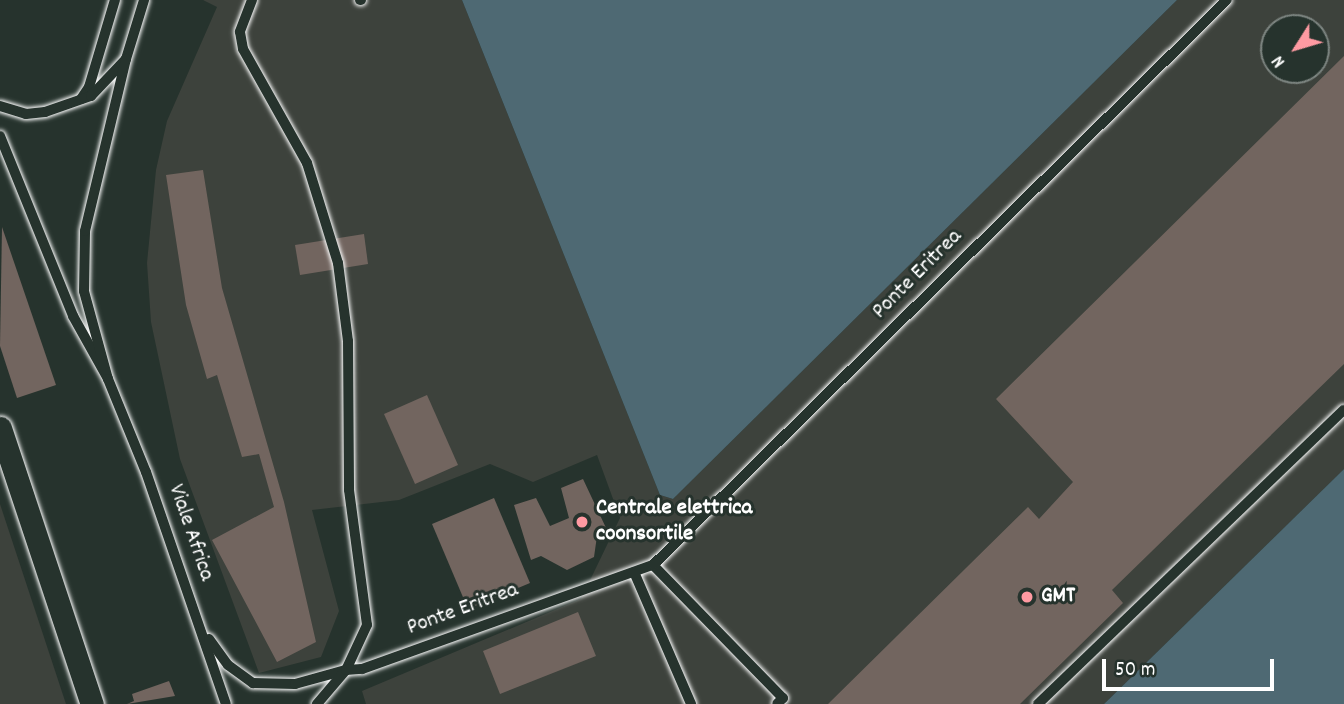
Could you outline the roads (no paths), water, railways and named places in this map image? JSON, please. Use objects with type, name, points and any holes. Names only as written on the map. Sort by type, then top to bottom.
[{"type":"street","points":[[0,428],[92,704]]},
{"type":"lane","points":[[76,104],[89,87],[115,0]]},
{"type":"lane","name":"Viale Africa","points":[[144,0],[126,59],[85,230],[84,291],[108,379],[201,627],[226,704]]},
{"type":"lane","points":[[252,0],[240,32],[243,49],[316,183],[338,263],[348,341],[349,490],[368,625],[346,670],[317,704]]},
{"type":"lane","name":"Ponte Eritrea","points":[[201,627],[228,665],[253,683],[295,684],[346,670],[362,669],[653,565],[1227,0]]},
{"type":"lane","points":[[0,106],[26,114],[76,104],[106,83],[126,59]]},
{"type":"lane","name":"Viale Africa","points":[[0,136],[73,316],[108,379]]},
{"type":"lane","points":[[1038,704],[1344,410]]},
{"type":"lane","points":[[653,565],[783,698],[777,704]]},
{"type":"lane","points":[[634,572],[691,704]]},
{"type":"water","points":[[462,0],[1177,0],[673,499],[660,495]]},
{"type":"water","points":[[1344,469],[1344,704],[1104,704]]},
{"type":"place","name":"Centrale elettrica coonsortile","points":[[582,522]]},
{"type":"place","name":"GMT","points":[[1027,597]]}]
